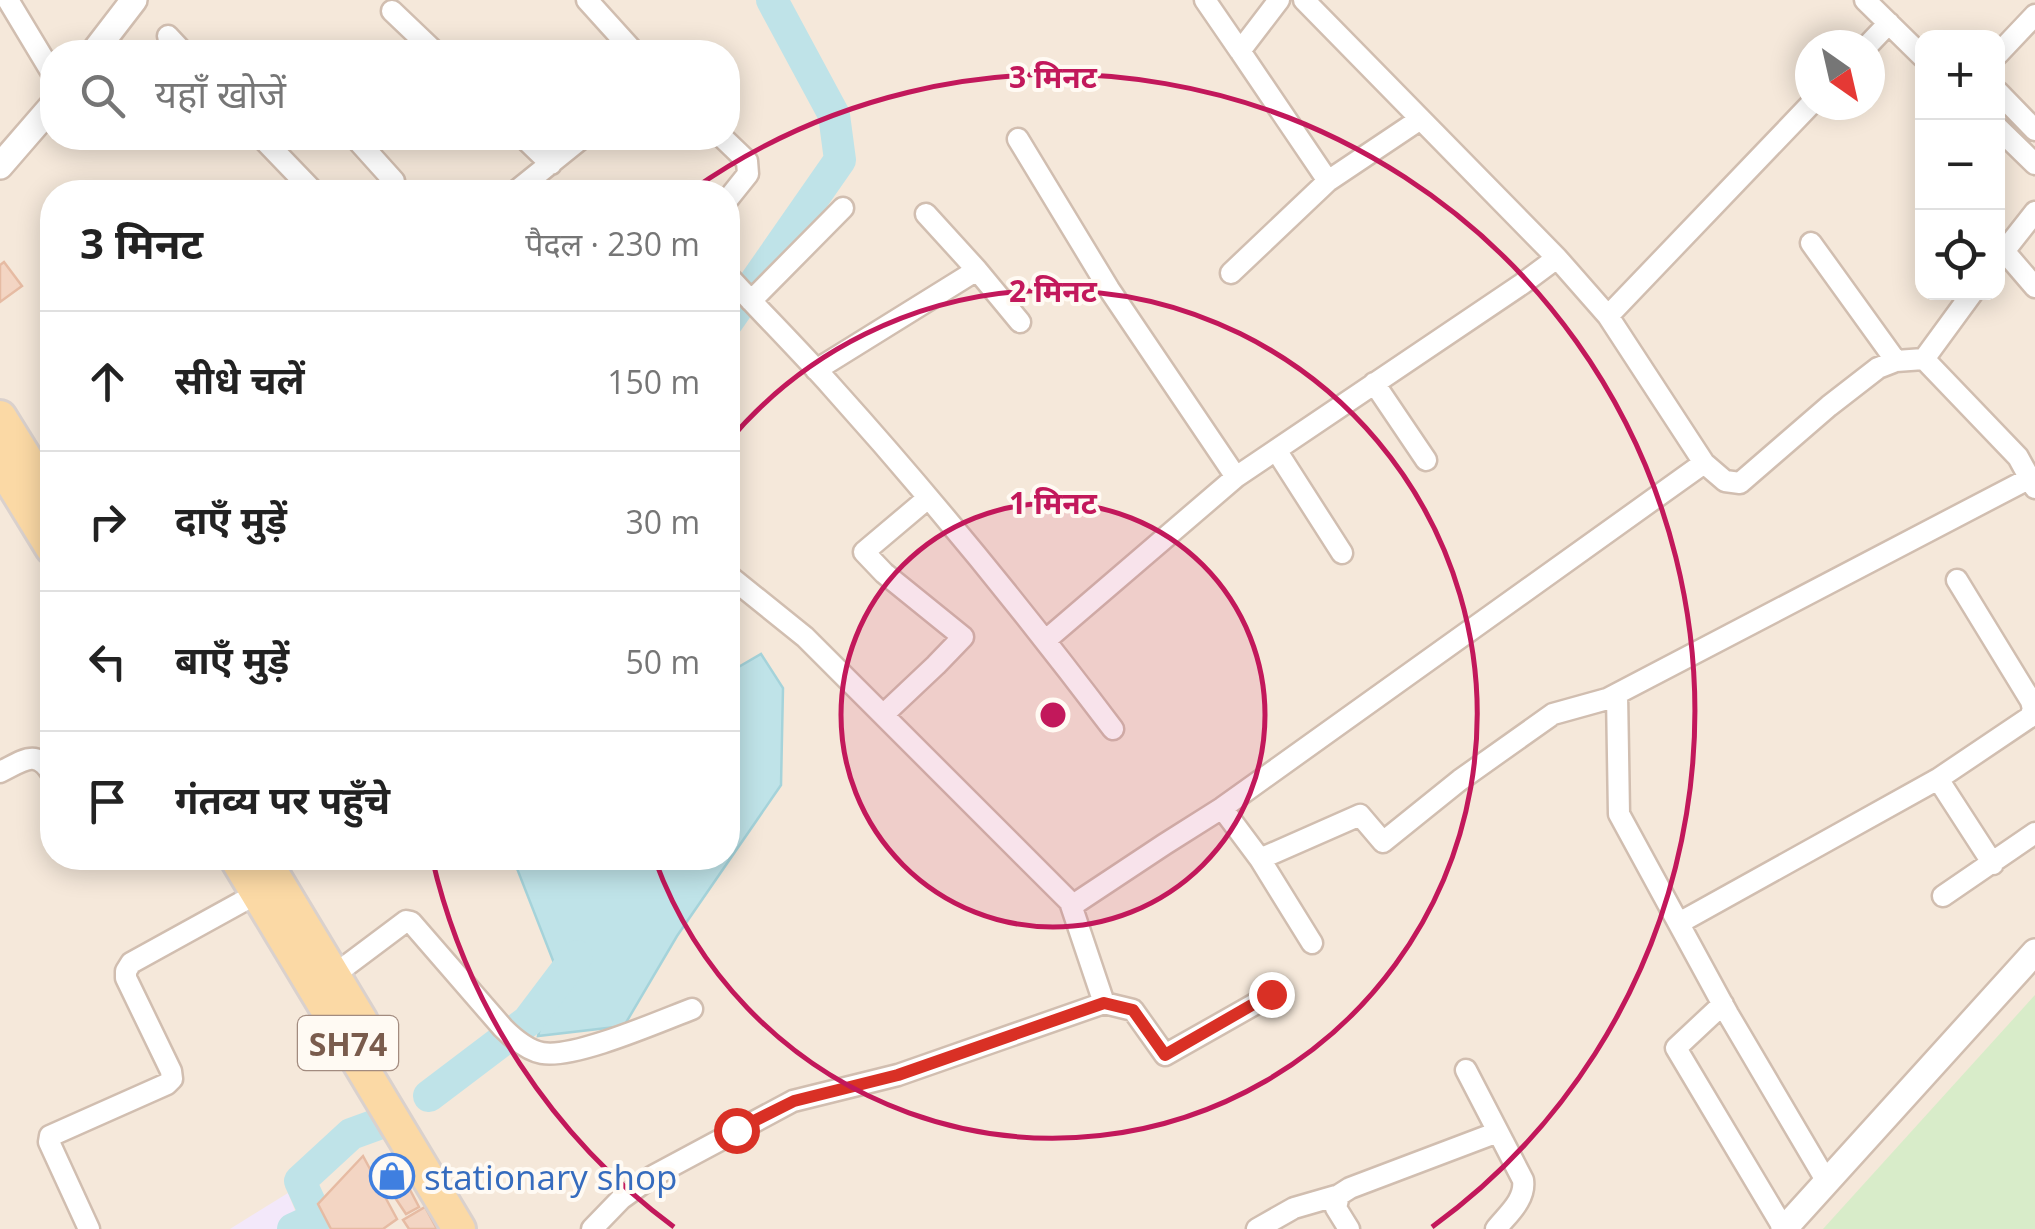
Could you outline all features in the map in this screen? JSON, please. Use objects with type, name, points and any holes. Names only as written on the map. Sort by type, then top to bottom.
[{"type":"main road","points":[[0,417],[40,482]]},
{"type":"main road","points":[[0,463],[40,528]]},
{"type":"main road","name":"SH74","points":[[266,878],[334,975],[392,1096]]},
{"type":"main road","name":"SH74","points":[[266,878],[465,1227]]},
{"type":"street","points":[[8,0],[40,52]]},
{"type":"street","points":[[103,40],[134,0]]},
{"type":"street","points":[[588,0],[623,40]]},
{"type":"street","points":[[602,16],[619,0]]},
{"type":"street","points":[[1205,0],[1328,181]]},
{"type":"street","points":[[1240,51],[1279,0]]},
{"type":"street","points":[[1260,859],[1360,815],[1382,842],[1553,714],[1607,699],[2032,483],[2026,452],[1924,359],[1896,361],[1878,368],[1740,483],[1725,480],[1704,463],[1608,316],[1557,258],[1304,0]]},
{"type":"street","points":[[1865,0],[1915,49]]},
{"type":"street","points":[[392,11],[423,40]]},
{"type":"street","points":[[2005,46],[2035,14]]},
{"type":"street","points":[[1882,30],[1889,23]]},
{"type":"street","points":[[168,36],[172,40]]},
{"type":"street","points":[[2005,99],[2035,130]]},
{"type":"street","points":[[0,166],[40,120]]},
{"type":"street","points":[[1231,273],[1328,181],[1419,120]]},
{"type":"street","points":[[1608,316],[1796,120]]},
{"type":"street","points":[[2005,135],[2035,164]]},
{"type":"street","points":[[1018,140],[1109,289],[1236,477]]},
{"type":"street","points":[[274,150],[302,180]]},
{"type":"street","points":[[366,150],[393,180]]},
{"type":"street","points":[[536,150],[551,164]]},
{"type":"street","points":[[530,180],[568,150]]},
{"type":"street","points":[[736,150],[747,161],[748,174],[740,184]]},
{"type":"street","points":[[740,289],[843,208]]},
{"type":"street","points":[[2005,250],[2035,212]]},
{"type":"street","points":[[926,214],[1020,322]]},
{"type":"street","points":[[1811,243],[1896,361]]},
{"type":"street","points":[[1046,640],[1236,477],[1557,258]]},
{"type":"street","points":[[2005,259],[2035,287]]},
{"type":"street","points":[[816,370],[977,270]]},
{"type":"street","points":[[740,296],[816,370],[928,498],[1046,640],[1113,729]]},
{"type":"street","points":[[1924,359],[1967,300]]},
{"type":"street","points":[[1374,383],[1426,460]]},
{"type":"street","points":[[1276,450],[1342,553]]},
{"type":"street","points":[[1070,902],[1078,903],[1222,808],[1704,463]]},
{"type":"street","points":[[883,715],[963,637],[864,552],[928,498]]},
{"type":"street","points":[[1679,924],[1938,779],[2030,718],[2033,709],[2016,675],[1957,580]]},
{"type":"street","points":[[740,585],[805,637],[1070,902],[1104,1003]]},
{"type":"street","points":[[1617,694],[1619,814],[1827,1182]]},
{"type":"street","points":[[0,772],[29,758],[40,759]]},
{"type":"street","points":[[1938,779],[1993,864]]},
{"type":"street","points":[[1222,808],[1260,859],[1312,943]]},
{"type":"street","points":[[1943,896],[2035,833]]},
{"type":"street","points":[[89,1229],[49,1142],[50,1136],[172,1079],[126,978],[130,962],[266,878]]},
{"type":"street","points":[[334,975],[402,922],[411,922],[508,1034],[542,1053],[578,1049],[692,1009]]},
{"type":"street","points":[[1723,1004],[1676,1048],[1784,1229],[2035,952]]},
{"type":"street","points":[[592,1229],[621,1199],[653,1176],[794,1101],[898,1075],[1104,1003],[1133,1010],[1165,1055],[1271,994]]},
{"type":"street","points":[[1466,1070],[1523,1180],[1521,1198],[1496,1229]]},
{"type":"street","points":[[1256,1229],[1294,1208],[1339,1195],[1498,1132]]},
{"type":"street","points":[[1339,1195],[1336,1208],[1349,1229]]},
{"type":"shaded area","points":[[0,0],[2035,0],[2035,1229],[0,1229]]},
{"type":"shaded area","points":[[288,1193],[298,1218],[277,1229],[230,1229]]},
{"type":"green space","points":[[2035,995],[2035,1229],[1823,1229]]},
{"type":"water","points":[[761,654],[783,688],[781,785],[740,845],[740,666]]},
{"type":"water","points":[[518,870],[722,870],[677,936],[624,1026],[538,1036],[556,968]]},
{"type":"building","points":[[4,262],[22,286],[0,302],[0,265]]},
{"type":"building","points":[[363,1156],[397,1219],[383,1229],[331,1229],[318,1204]]},
{"type":"building","name":"stationary shop","points":[[392,1160],[405,1183],[393,1192],[380,1168]]},
{"type":"building","points":[[408,1186],[419,1207],[406,1214],[394,1196]]},
{"type":"building","points":[[425,1207],[437,1229],[409,1229],[403,1220]]},
{"type":"waterway","points":[[740,304],[840,160],[834,115],[772,0]]},
{"type":"waterway","points":[[429,1096],[528,1021],[577,956]]},
{"type":"waterway","points":[[293,1229],[317,1218],[300,1181],[351,1134],[384,1122]]},
{"type":"place","name":"stationary shop","points":[[392,1176]]},
{"type":"route","points":[[736,1130],[794,1101],[898,1075],[1104,1003],[1133,1010],[1165,1055],[1271,994]]}]
